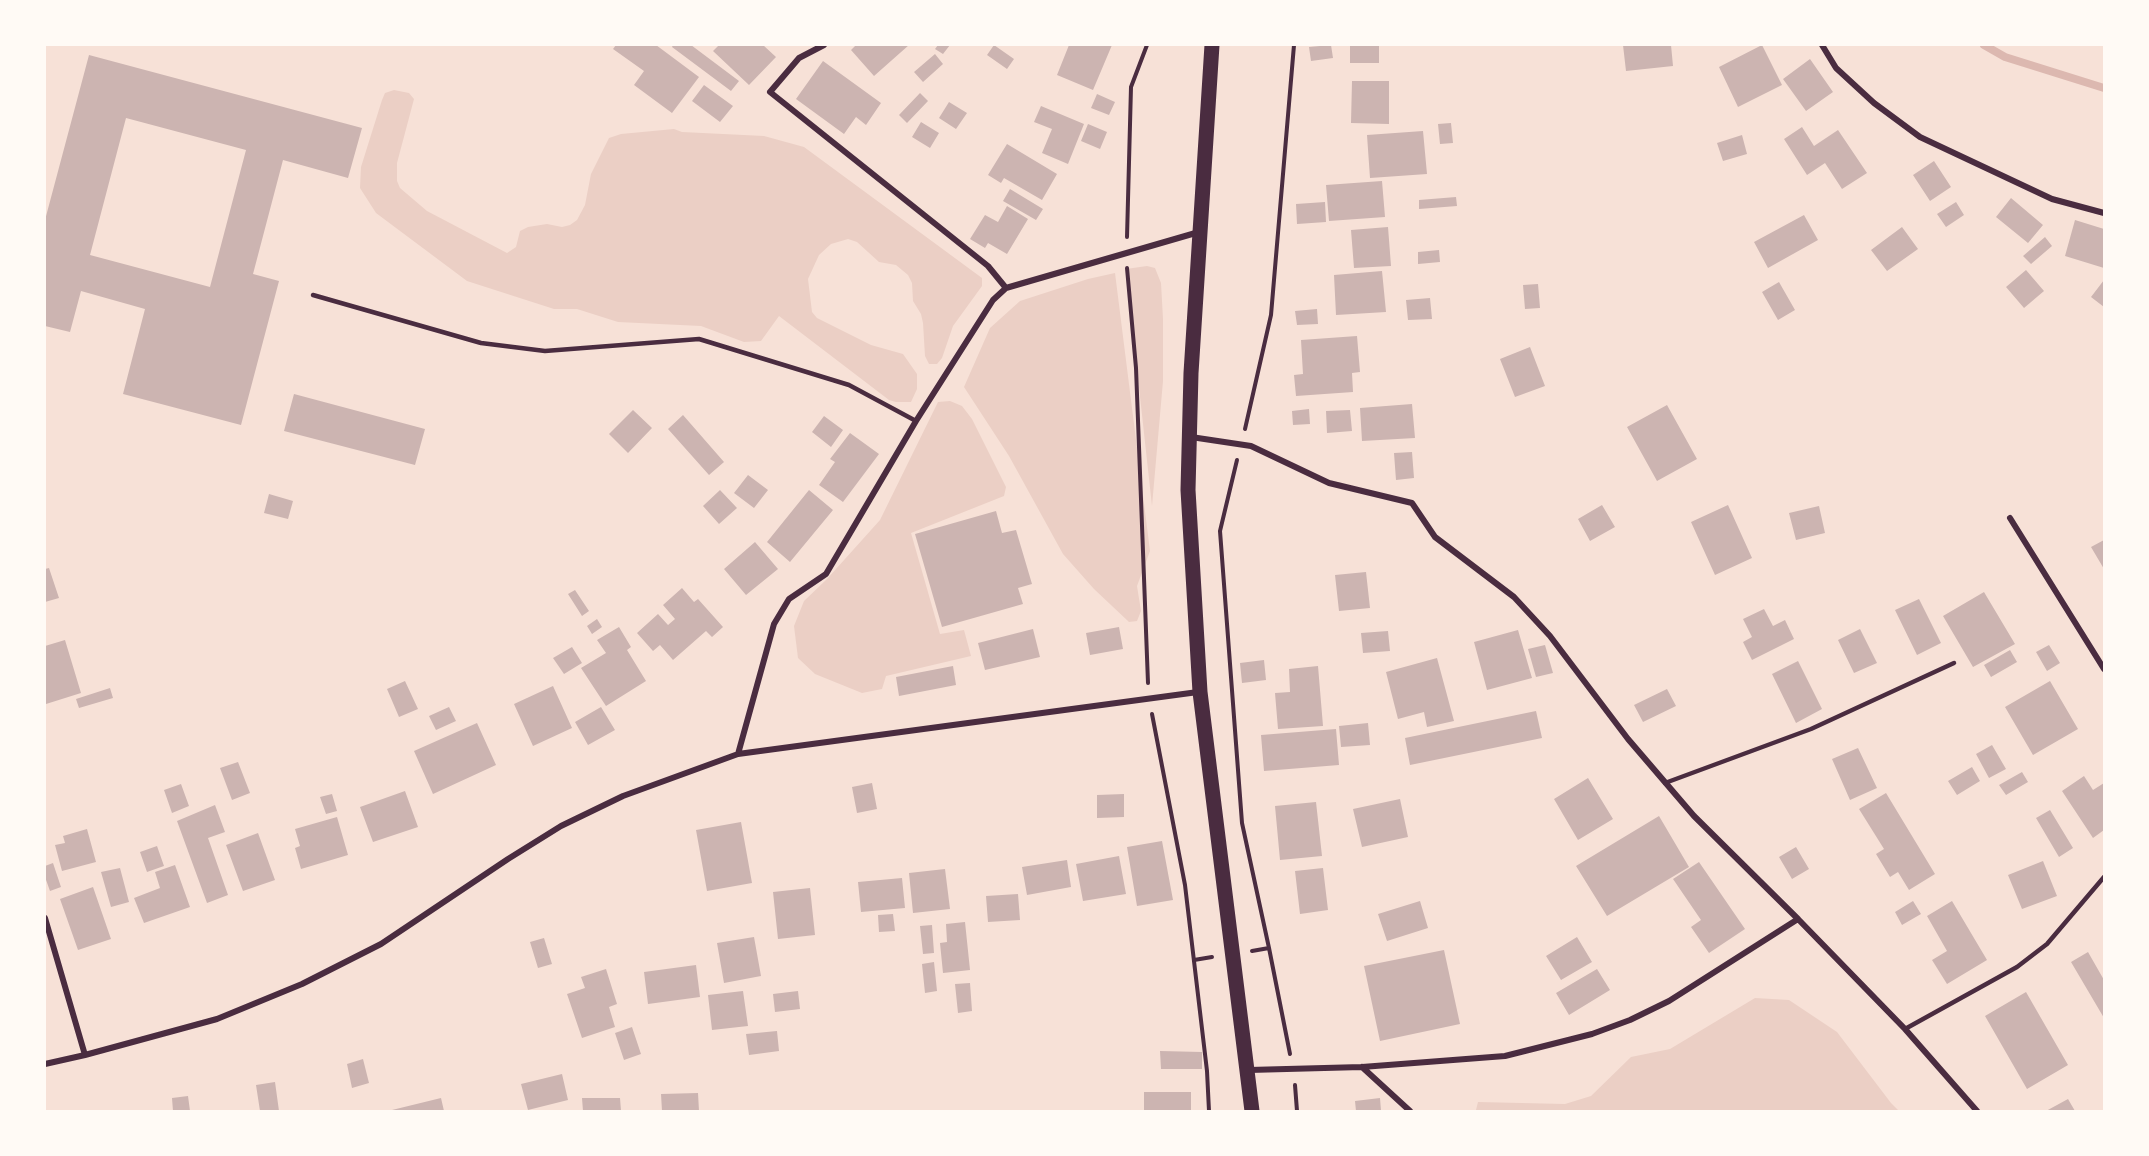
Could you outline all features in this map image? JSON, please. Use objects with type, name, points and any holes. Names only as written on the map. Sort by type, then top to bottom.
[{"type":"main road","points":[[1212,45],[1199,232],[1188,490],[1200,692],[1252,1111]]},
{"type":"street","points":[[824,45],[799,58],[770,92],[988,266],[1006,288]]},
{"type":"street","points":[[1822,45],[1836,68],[1874,103],[1920,137],[2052,199],[2104,213]]},
{"type":"street","points":[[738,754],[774,624],[789,599],[826,574],[916,421],[993,300],[1006,288],[1199,232]]},
{"type":"street","points":[[1189,437],[1251,446],[1329,483],[1412,503],[1435,537],[1514,597],[1550,636],[1628,739],[1694,816],[1905,1029],[1977,1111]]},
{"type":"street","points":[[2010,518],[2104,669]]},
{"type":"street","points":[[45,1064],[217,1019],[302,984],[381,944],[561,826],[623,796],[738,754],[1200,692]]},
{"type":"street","points":[[45,918],[85,1055]]},
{"type":"street","points":[[1247,1070],[1362,1067],[1505,1056],[1593,1034],[1630,1020],[1669,1000],[1798,919]]},
{"type":"street","points":[[1362,1067],[1410,1111]]},
{"type":"lane","points":[[313,295],[481,343],[545,351],[699,339],[849,385],[916,421]]},
{"type":"lane","points":[[1665,783],[1811,729],[1954,663]]},
{"type":"lane","points":[[1905,1029],[2017,967],[2047,944],[2104,877]]},
{"type":"path","points":[[1147,45],[1131,87],[1126,253],[1136,379],[1149,698],[1185,885],[1207,1071],[1209,1111]]},
{"type":"path","points":[[1294,45],[1271,315],[1220,531],[1242,824],[1293,1069],[1297,1111]]},
{"type":"path","points":[[1194,960],[1269,948]]},
{"type":"shaded area","points":[[394,90],[409,93],[414,99],[397,163],[397,181],[400,188],[427,211],[507,253],[516,247],[520,231],[528,227],[547,224],[562,227],[577,220],[585,205],[591,174],[609,138],[621,134],[674,129],[682,132],[764,136],[804,147],[982,278],[982,286],[953,326],[942,358],[937,364],[929,364],[925,356],[921,314],[913,301],[912,283],[908,275],[896,265],[879,262],[857,242],[848,239],[831,244],[819,255],[808,279],[812,312],[817,318],[871,345],[903,354],[917,374],[917,389],[911,402],[896,402],[889,400],[779,316],[761,341],[744,342],[701,326],[618,322],[577,309],[554,309],[467,281],[376,213],[360,188],[361,167],[382,100],[385,93]]},
{"type":"shaded area","points":[[1147,266],[1155,268],[1161,283],[1163,319],[1163,381],[1152,506],[1126,269]]},
{"type":"shaded area","points":[[1115,273],[1150,551],[1137,586],[1141,611],[1137,621],[1129,622],[1094,589],[1063,554],[1009,456],[964,387],[990,328],[1020,301],[1088,279]]},
{"type":"shaded area","points":[[950,401],[962,406],[972,419],[1006,487],[1004,496],[911,533],[940,634],[964,630],[971,656],[886,676],[882,689],[862,693],[815,674],[798,658],[794,626],[804,601],[880,520],[938,402]]},
{"type":"shaded area","points":[[1755,998],[1789,1000],[1837,1032],[1899,1111],[1476,1110],[1478,1102],[1565,1104],[1591,1096],[1631,1057],[1670,1049]]},
{"type":"building","points":[[616,45],[656,45],[699,77],[672,113],[634,85],[644,71],[613,49]]},
{"type":"building","points":[[673,45],[691,45],[739,81],[731,91],[672,47]]},
{"type":"building","points":[[719,45],[763,45],[776,57],[749,85],[713,51]]},
{"type":"building","points":[[856,45],[909,45],[874,76],[851,50]]},
{"type":"building","points":[[938,45],[950,45],[943,54],[935,49]]},
{"type":"building","points":[[994,45],[1014,59],[1007,69],[987,55]]},
{"type":"building","points":[[1069,45],[1112,45],[1093,90],[1057,75]]},
{"type":"building","points":[[1331,45],[1333,58],[1311,61],[1309,47]]},
{"type":"building","points":[[1350,45],[1379,45],[1379,63],[1350,63]]},
{"type":"building","points":[[1623,45],[1671,45],[1673,66],[1626,71]]},
{"type":"building","points":[[1762,45],[1782,85],[1738,107],[1719,67]]},
{"type":"building","points":[[935,54],[943,64],[923,82],[914,72]]},
{"type":"building","points":[[89,55],[362,128],[348,178],[283,160],[253,274],[279,281],[241,425],[123,394],[145,309],[81,291],[70,332],[45,326],[45,220]],"holes":[[[126,118],[246,150],[210,287],[90,255]]]},
{"type":"building","points":[[1810,59],[1833,92],[1806,111],[1783,79]]},
{"type":"building","points":[[823,61],[881,103],[866,125],[856,117],[844,134],[796,99]]},
{"type":"building","points":[[1352,81],[1389,81],[1389,124],[1351,123]]},
{"type":"building","points":[[704,85],[733,106],[720,122],[692,101]]},
{"type":"building","points":[[920,93],[928,101],[907,123],[899,115]]},
{"type":"building","points":[[1097,94],[1115,102],[1109,115],[1091,108]]},
{"type":"building","points":[[949,102],[967,113],[956,129],[939,118]]},
{"type":"building","points":[[1041,106],[1084,124],[1068,164],[1042,153],[1052,129],[1034,122]]},
{"type":"building","points":[[921,122],[939,133],[930,148],[912,137]]},
{"type":"building","points":[[1451,123],[1453,143],[1440,144],[1438,124]]},
{"type":"building","points":[[1088,124],[1107,132],[1100,149],[1081,141]]},
{"type":"building","points":[[1802,127],[1814,146],[1838,130],[1867,173],[1842,189],[1825,163],[1807,175],[1784,139]]},
{"type":"building","points":[[1423,131],[1427,174],[1370,178],[1367,135]]},
{"type":"building","points":[[1742,135],[1747,154],[1723,161],[1717,143]]},
{"type":"building","points":[[1007,144],[1057,174],[1042,200],[1004,178],[1001,183],[988,175]]},
{"type":"building","points":[[1934,161],[1951,187],[1930,201],[1913,175]]},
{"type":"building","points":[[1382,181],[1385,217],[1329,221],[1326,185]]},
{"type":"building","points":[[1010,189],[1043,209],[1036,220],[1003,201]]},
{"type":"building","points":[[1456,197],[1457,206],[1419,209],[1419,200]]},
{"type":"building","points":[[2011,198],[2043,225],[2028,243],[1996,217]]},
{"type":"building","points":[[1325,202],[1326,222],[1297,224],[1296,204]]},
{"type":"building","points":[[1956,202],[1964,215],[1946,227],[1937,214]]},
{"type":"building","points":[[1007,206],[1028,219],[1007,254],[988,243],[985,248],[970,239],[985,215],[998,222]]},
{"type":"building","points":[[1804,215],[1818,240],[1768,268],[1754,242]]},
{"type":"building","points":[[2075,220],[2104,229],[2104,268],[2065,256]]},
{"type":"building","points":[[1388,227],[1391,266],[1354,268],[1351,230]]},
{"type":"building","points":[[1902,227],[1918,249],[1887,271],[1871,250]]},
{"type":"building","points":[[2045,237],[2052,246],[2031,264],[2023,256]]},
{"type":"building","points":[[1439,250],[1440,262],[1418,264],[1418,252]]},
{"type":"building","points":[[2026,270],[2044,291],[2024,308],[2006,287]]},
{"type":"building","points":[[1382,271],[1386,312],[1336,315],[1334,275]]},
{"type":"building","points":[[2104,280],[2104,307],[2091,297]]},
{"type":"building","points":[[1779,282],[1795,310],[1778,320],[1762,292]]},
{"type":"building","points":[[1538,284],[1540,308],[1525,309],[1523,285]]},
{"type":"building","points":[[1430,298],[1432,319],[1408,320],[1406,300]]},
{"type":"building","points":[[1317,309],[1318,324],[1297,325],[1295,311]]},
{"type":"building","points":[[1357,336],[1360,372],[1352,373],[1353,392],[1296,396],[1294,375],[1303,374],[1301,340]]},
{"type":"building","points":[[1530,347],[1545,386],[1515,397],[1500,359]]},
{"type":"building","points":[[294,394],[425,429],[415,465],[284,431]]},
{"type":"building","points":[[1412,404],[1415,438],[1362,441],[1360,408]]},
{"type":"building","points":[[1667,405],[1697,459],[1657,481],[1627,427]]},
{"type":"building","points":[[1309,409],[1310,424],[1293,425],[1292,411]]},
{"type":"building","points":[[633,410],[652,428],[628,453],[609,434]]},
{"type":"building","points":[[1350,410],[1352,431],[1327,433],[1326,411]]},
{"type":"building","points":[[683,415],[724,462],[709,475],[668,429]]},
{"type":"building","points":[[824,416],[843,430],[831,447],[812,432]]},
{"type":"building","points":[[850,433],[879,454],[843,502],[819,485],[835,462],[830,459]]},
{"type":"building","points":[[1412,452],[1414,478],[1396,480],[1394,453]]},
{"type":"building","points":[[748,475],[768,490],[754,508],[734,493]]},
{"type":"building","points":[[720,490],[737,508],[719,524],[703,506]]},
{"type":"building","points":[[809,490],[833,510],[790,562],[767,542]]},
{"type":"building","points":[[269,494],[293,501],[288,519],[264,513]]},
{"type":"building","points":[[1602,505],[1615,527],[1590,541],[1578,519]]},
{"type":"building","points":[[1728,505],[1752,558],[1715,575],[1691,522]]},
{"type":"building","points":[[1819,506],[1825,533],[1796,540],[1789,513]]},
{"type":"building","points":[[996,511],[1002,533],[1016,530],[1032,584],[1018,588],[1023,604],[942,627],[915,534]]},
{"type":"building","points":[[2104,540],[2104,569],[2091,547]]},
{"type":"building","points":[[755,542],[778,569],[746,595],[724,569]]},
{"type":"building","points":[[49,568],[59,598],[45,602],[45,569]]},
{"type":"building","points":[[1366,572],[1370,608],[1339,611],[1335,575]]},
{"type":"building","points":[[682,588],[694,602],[698,599],[723,627],[712,637],[706,631],[673,660],[660,645],[653,651],[637,633],[658,614],[668,625],[675,619],[663,605]]},
{"type":"building","points":[[575,590],[589,611],[582,616],[568,594]]},
{"type":"building","points":[[1984,592],[2015,644],[1973,667],[1943,616]]},
{"type":"building","points":[[1919,599],[1941,643],[1917,655],[1895,610]]},
{"type":"building","points":[[1764,609],[1773,626],[1785,620],[1794,639],[1752,660],[1743,642],[1752,637],[1743,619]]},
{"type":"building","points":[[597,619],[602,627],[592,634],[587,626]]},
{"type":"building","points":[[619,627],[631,647],[627,650],[646,681],[606,706],[581,668],[606,653],[597,640]]},
{"type":"building","points":[[1119,627],[1123,649],[1090,655],[1086,633]]},
{"type":"building","points":[[1033,629],[1040,657],[985,670],[978,643]]},
{"type":"building","points":[[1860,629],[1877,663],[1854,673],[1838,640]]},
{"type":"building","points":[[1518,630],[1532,678],[1487,690],[1474,642]]},
{"type":"building","points":[[1388,631],[1390,651],[1363,653],[1361,633]]},
{"type":"building","points":[[65,640],[81,693],[46,704],[45,646]]},
{"type":"building","points":[[1545,645],[1553,673],[1536,677],[1528,649]]},
{"type":"building","points":[[2049,645],[2060,663],[2047,671],[2036,652]]},
{"type":"building","points":[[572,647],[582,663],[564,674],[553,658]]},
{"type":"building","points":[[2010,650],[2017,662],[1991,677],[1984,665]]},
{"type":"building","points":[[1437,658],[1454,721],[1427,727],[1424,712],[1398,719],[1386,672]]},
{"type":"building","points":[[1264,660],[1266,680],[1242,683],[1240,663]]},
{"type":"building","points":[[1798,661],[1822,709],[1796,723],[1772,674]]},
{"type":"building","points":[[953,666],[956,685],[899,696],[896,677]]},
{"type":"building","points":[[1318,666],[1323,726],[1278,729],[1275,693],[1290,692],[1289,669]]},
{"type":"building","points":[[405,681],[418,709],[399,717],[387,689]]},
{"type":"building","points":[[2050,681],[2078,729],[2033,755],[2005,707]]},
{"type":"building","points":[[553,686],[572,728],[533,746],[514,704]]},
{"type":"building","points":[[110,688],[113,698],[79,708],[76,699]]},
{"type":"building","points":[[1667,689],[1676,706],[1643,722],[1634,705]]},
{"type":"building","points":[[449,707],[456,721],[436,730],[429,716]]},
{"type":"building","points":[[601,707],[615,730],[588,745],[575,722]]},
{"type":"building","points":[[1536,711],[1542,738],[1410,765],[1405,738]]},
{"type":"building","points":[[477,723],[496,765],[433,794],[414,751]]},
{"type":"building","points":[[1368,723],[1370,745],[1341,747],[1339,726]]},
{"type":"building","points":[[1336,729],[1339,765],[1264,771],[1261,735]]},
{"type":"building","points":[[1992,745],[2006,769],[1989,778],[1976,754]]},
{"type":"building","points":[[1858,748],[1877,788],[1850,800],[1832,759]]},
{"type":"building","points":[[238,762],[250,793],[232,800],[220,768]]},
{"type":"building","points":[[1972,767],[1980,781],[1957,795],[1948,781]]},
{"type":"building","points":[[2022,772],[2028,782],[2006,795],[1999,785]]},
{"type":"building","points":[[2084,776],[2093,790],[2104,783],[2104,830],[2093,838],[2062,791]]},
{"type":"building","points":[[1588,778],[1613,819],[1578,840],[1554,799]]},
{"type":"building","points":[[872,783],[877,809],[857,813],[852,787]]},
{"type":"building","points":[[181,784],[189,806],[172,813],[164,790]]},
{"type":"building","points":[[405,791],[418,827],[373,842],[360,807]]},
{"type":"building","points":[[1886,793],[1935,874],[1909,890],[1898,872],[1890,877],[1876,854],[1884,849],[1859,809]]},
{"type":"building","points":[[332,794],[337,811],[326,814],[320,797]]},
{"type":"building","points":[[1124,794],[1124,817],[1097,818],[1097,795]]},
{"type":"building","points":[[1400,799],[1408,837],[1362,847],[1353,809]]},
{"type":"building","points":[[1316,802],[1322,856],[1280,860],[1275,806]]},
{"type":"building","points":[[215,805],[225,832],[208,838],[228,895],[207,903],[177,821]]},
{"type":"building","points":[[2050,810],[2073,848],[2059,857],[2036,818]]},
{"type":"building","points":[[1659,816],[1689,867],[1607,916],[1576,866]]},
{"type":"building","points":[[337,817],[348,855],[301,869],[295,848],[300,846],[295,829]]},
{"type":"building","points":[[741,822],[752,883],[707,891],[696,830]]},
{"type":"building","points":[[87,829],[96,862],[62,871],[55,845],[65,843],[63,836]]},
{"type":"building","points":[[258,833],[275,880],[243,891],[226,845]]},
{"type":"building","points":[[1162,841],[1173,900],[1137,906],[1127,847]]},
{"type":"building","points":[[157,846],[164,866],[147,872],[140,852]]},
{"type":"building","points":[[1796,847],[1809,869],[1792,879],[1779,857]]},
{"type":"building","points":[[1119,856],[1126,894],[1083,901],[1076,864]]},
{"type":"building","points":[[1067,860],[1071,887],[1027,895],[1022,867]]},
{"type":"building","points":[[2043,861],[2057,896],[2022,909],[2008,875]]},
{"type":"building","points":[[1699,862],[1745,929],[1709,953],[1691,927],[1701,920],[1673,879]]},
{"type":"building","points":[[53,863],[61,887],[50,891],[45,877],[45,866]]},
{"type":"building","points":[[175,865],[190,907],[144,923],[134,898],[160,888],[155,872]]},
{"type":"building","points":[[120,868],[129,902],[111,907],[101,872]]},
{"type":"building","points":[[1323,868],[1328,910],[1300,914],[1295,871]]},
{"type":"building","points":[[945,869],[950,909],[913,913],[909,873]]},
{"type":"building","points":[[902,878],[905,908],[861,912],[858,882]]},
{"type":"building","points":[[93,887],[111,939],[78,950],[60,899]]},
{"type":"building","points":[[810,888],[815,935],[778,939],[773,892]]},
{"type":"building","points":[[1018,894],[1020,920],[988,922],[986,896]]},
{"type":"building","points":[[1420,901],[1428,928],[1387,941],[1378,914]]},
{"type":"building","points":[[1913,901],[1921,914],[1902,925],[1895,912]]},
{"type":"building","points":[[1952,901],[1987,960],[1947,984],[1932,960],[1947,951],[1927,916]]},
{"type":"building","points":[[893,914],[895,931],[879,932],[878,915]]},
{"type":"building","points":[[965,922],[970,970],[943,973],[940,943],[947,942],[946,924]]},
{"type":"building","points":[[932,925],[934,953],[923,954],[920,926]]},
{"type":"building","points":[[754,937],[761,976],[724,983],[717,943]]},
{"type":"building","points":[[1577,937],[1592,962],[1561,980],[1546,956]]},
{"type":"building","points":[[544,938],[552,964],[538,968],[530,942]]},
{"type":"building","points":[[1444,950],[1460,1024],[1380,1041],[1364,966]]},
{"type":"building","points":[[2088,952],[2104,980],[2104,1018],[2071,962]]},
{"type":"building","points":[[934,962],[937,991],[925,993],[922,964]]},
{"type":"building","points":[[696,965],[700,997],[648,1004],[644,972]]},
{"type":"building","points":[[606,969],[617,1004],[609,1007],[615,1027],[582,1038],[567,994],[585,988],[581,977]]},
{"type":"building","points":[[1597,969],[1610,990],[1569,1015],[1556,993]]},
{"type":"building","points":[[970,983],[972,1011],[958,1013],[955,984]]},
{"type":"building","points":[[743,991],[748,1026],[712,1030],[708,995]]},
{"type":"building","points":[[798,991],[800,1009],[775,1012],[773,994]]},
{"type":"building","points":[[2026,992],[2068,1065],[2027,1089],[1985,1016]]},
{"type":"building","points":[[632,1027],[641,1054],[624,1060],[615,1033]]},
{"type":"building","points":[[777,1031],[779,1051],[749,1055],[746,1034]]},
{"type":"building","points":[[1160,1051],[1202,1052],[1202,1069],[1161,1069]]},
{"type":"building","points":[[363,1059],[369,1083],[352,1088],[347,1064]]},
{"type":"building","points":[[562,1074],[568,1100],[528,1110],[521,1084]]},
{"type":"building","points":[[275,1082],[279,1111],[260,1111],[256,1085]]},
{"type":"building","points":[[1144,1092],[1191,1092],[1191,1111],[1144,1111]]},
{"type":"building","points":[[698,1093],[699,1111],[662,1111],[661,1094]]},
{"type":"building","points":[[188,1096],[190,1111],[173,1111],[172,1098]]},
{"type":"building","points":[[441,1098],[444,1111],[392,1111],[392,1110]]},
{"type":"building","points":[[582,1098],[620,1098],[621,1111],[583,1111]]},
{"type":"building","points":[[1380,1098],[1381,1111],[1356,1111],[1355,1101]]},
{"type":"building","points":[[2068,1099],[2075,1111],[2046,1111]]},
{"type":"waterway","points":[[1984,45],[2005,57],[2104,88]]}]
